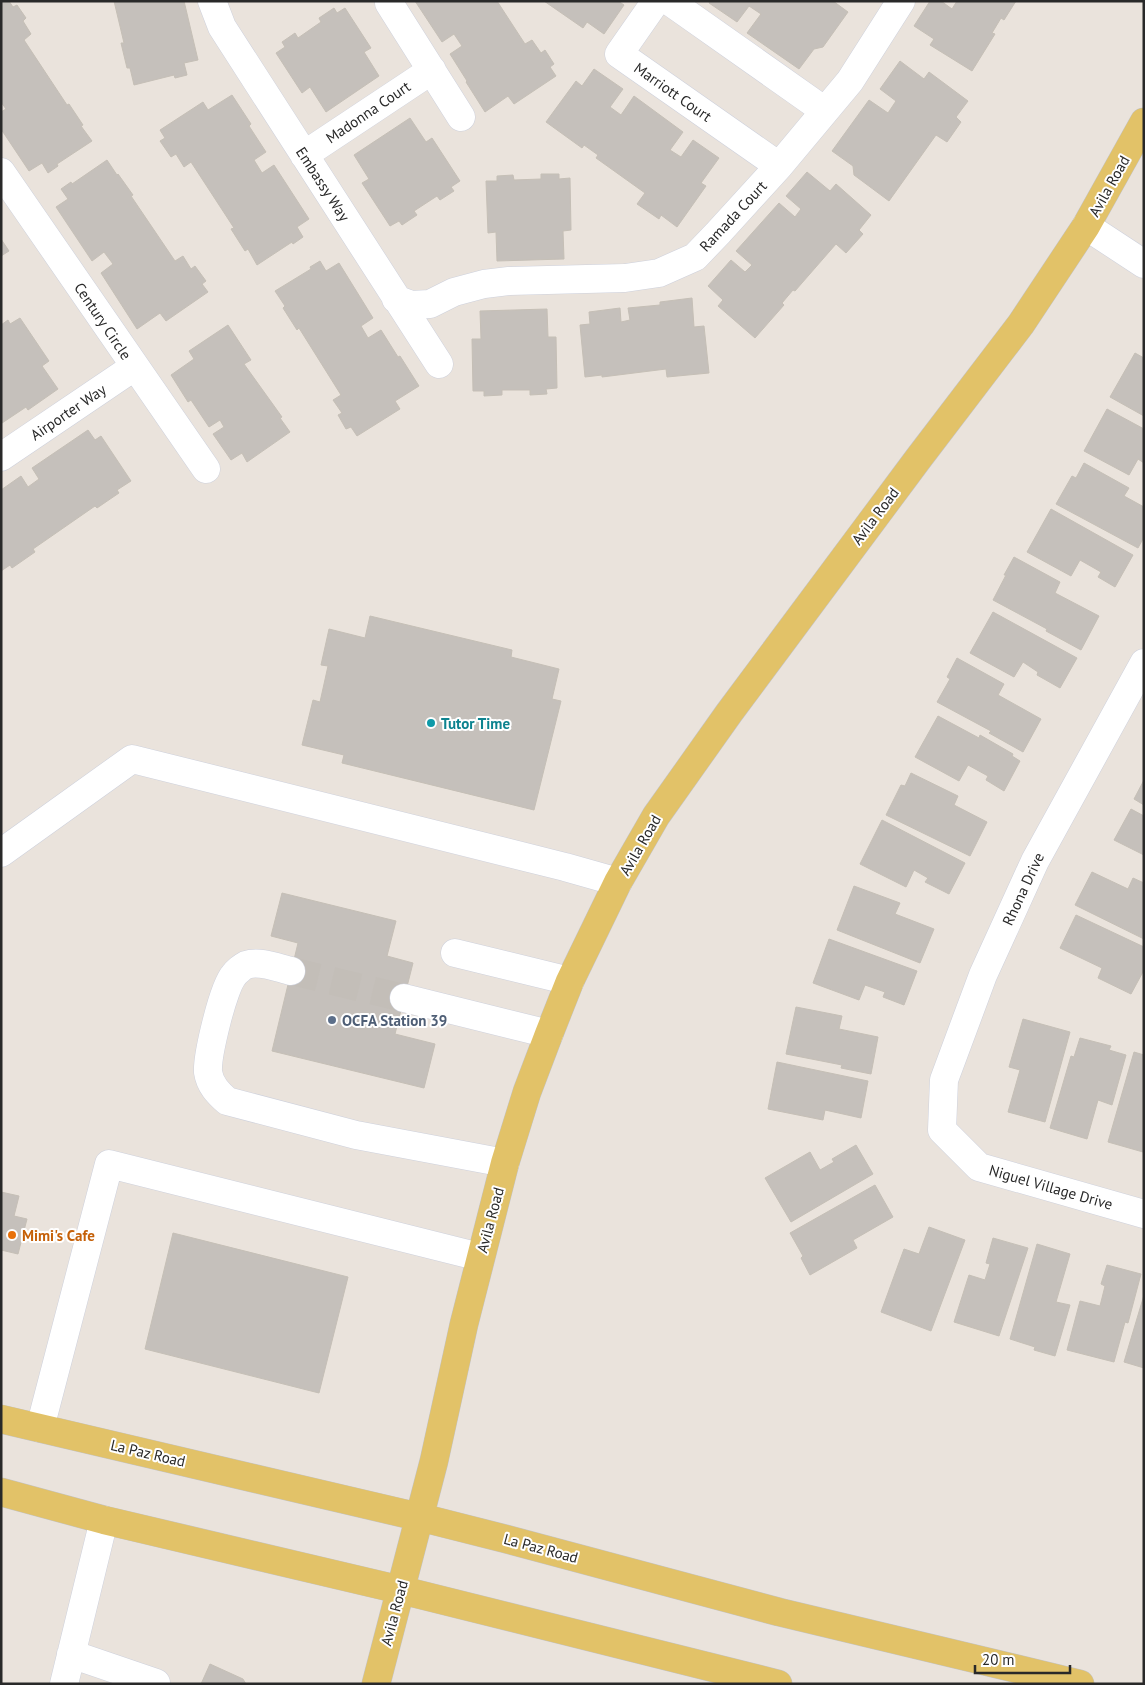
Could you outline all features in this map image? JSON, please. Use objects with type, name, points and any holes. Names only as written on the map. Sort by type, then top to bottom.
[{"type":"main road","name":"Avila Road","points":[[376,1684],[434,1461],[480,1257],[505,1163],[527,1092],[548,1034],[570,981],[618,882],[656,816],[729,713],[918,459],[1022,324],[1086,226],[1144,122]]},
{"type":"main road","name":"La Paz Road","points":[[1,1419],[419,1517],[779,1612],[1080,1684]]},
{"type":"main road","points":[[1,1492],[104,1520],[401,1590],[749,1680],[778,1684]]},
{"type":"street","name":"Embassy Way","points":[[212,1],[222,27],[439,364]]},
{"type":"street","name":"Marriott Court","points":[[656,1],[620,54],[779,166]]},
{"type":"street","points":[[669,1],[825,111]]},
{"type":"street","name":"Ramada Court","points":[[396,299],[411,305],[430,304],[454,292],[484,284],[509,281],[625,278],[659,273],[695,257],[779,166],[850,81],[901,1]]},
{"type":"street","points":[[389,3],[461,117]]},
{"type":"street","name":"Madonna Court","points":[[304,155],[432,70]]},
{"type":"street","name":"Century Circle","points":[[1,172],[206,469]]},
{"type":"street","points":[[1086,226],[1144,264]]},
{"type":"street","name":"Airporter Way","points":[[1,457],[134,367]]},
{"type":"street","name":"Rhona Drive","points":[[942,1130],[944,1080],[983,975],[1035,862],[1144,663]]},
{"type":"street","points":[[1,853],[132,759],[565,867],[618,882]]},
{"type":"street","points":[[455,952],[570,981]]},
{"type":"street","points":[[292,972],[262,964],[245,966],[233,975],[225,991],[210,1052],[208,1073],[215,1089],[227,1100],[356,1135],[505,1163]]},
{"type":"street","points":[[404,998],[548,1034]]},
{"type":"street","name":"Niguel Village Drive","points":[[942,1130],[979,1167],[1144,1214]]},
{"type":"street","points":[[40,1428],[108,1164],[480,1257]]},
{"type":"street","points":[[64,1684],[104,1520]]},
{"type":"street","points":[[71,1654],[156,1683]]},
{"type":"building","points":[[2,1],[9,1],[13,7],[17,5],[26,18],[23,21],[31,34],[24,40],[67,105],[69,104],[92,141],[57,164],[58,166],[48,173],[42,163],[29,171],[1,129],[1,112],[6,109],[1,102]]},
{"type":"building","points":[[114,1],[184,1],[198,60],[184,63],[187,75],[175,78],[174,75],[134,85],[130,68],[127,68],[121,43],[124,43]]},
{"type":"building","points":[[415,1],[497,1],[525,44],[532,40],[541,53],[545,50],[554,64],[550,67],[556,76],[514,104],[508,96],[485,112],[450,54],[462,46],[454,34],[442,42]]},
{"type":"building","points":[[544,1],[618,1],[624,5],[604,34],[587,22],[583,28]]},
{"type":"building","points":[[710,1],[833,1],[848,12],[823,47],[814,49],[799,69],[747,33],[761,14],[749,6],[737,22],[709,3]]},
{"type":"building","points":[[930,1],[941,1],[952,9],[957,1],[1016,1],[1004,20],[1001,18],[992,33],[995,34],[972,71],[930,45],[934,39],[914,26]]},
{"type":"building","points":[[334,8],[337,13],[345,8],[371,48],[364,52],[379,76],[326,112],[310,87],[302,93],[276,53],[285,47],[282,42],[295,33],[298,38],[321,22],[319,18]]},
{"type":"building","points":[[900,61],[924,79],[929,72],[968,101],[956,117],[961,122],[947,142],[936,135],[889,201],[854,175],[853,166],[832,151],[869,100],[888,113],[896,101],[880,89]]},
{"type":"building","points":[[594,69],[623,89],[610,107],[621,115],[634,96],[683,132],[670,150],[681,157],[693,140],[719,158],[701,183],[706,186],[677,227],[661,215],[659,219],[637,204],[645,193],[596,158],[598,155],[584,145],[582,148],[546,122],[576,81],[582,86]]},
{"type":"building","points":[[232,95],[266,152],[254,160],[262,173],[274,165],[309,219],[297,227],[303,237],[257,265],[248,249],[245,251],[231,229],[234,228],[191,162],[184,167],[176,154],[171,157],[160,141],[165,138],[160,130],[203,102],[208,110]]},
{"type":"building","points":[[410,118],[426,142],[432,138],[460,181],[451,187],[454,191],[440,200],[437,196],[414,211],[417,215],[402,225],[399,221],[390,226],[362,183],[369,179],[354,155]]},
{"type":"building","points":[[107,160],[133,195],[131,196],[175,261],[183,256],[191,269],[195,266],[206,281],[202,284],[208,292],[166,321],[160,313],[137,329],[101,273],[113,264],[104,252],[92,261],[56,207],[68,199],[61,189],[71,182],[72,184]]},
{"type":"building","points":[[807,172],[830,191],[836,184],[871,215],[859,230],[863,234],[846,253],[836,244],[795,291],[793,290],[782,303],[784,305],[755,338],[718,306],[723,300],[708,286],[731,260],[745,272],[752,265],[736,251],[779,203],[795,217],[801,209],[786,196]]},
{"type":"building","points":[[541,174],[559,174],[559,179],[570,178],[571,230],[563,231],[564,259],[497,261],[496,232],[488,233],[486,181],[497,181],[497,176],[513,175],[514,180],[541,179]]},
{"type":"building","points":[[1,239],[9,251],[1,256]]},
{"type":"building","points":[[320,261],[326,271],[339,263],[373,318],[361,326],[368,338],[381,330],[419,386],[395,401],[400,409],[357,436],[351,427],[346,429],[338,415],[342,413],[333,400],[341,395],[299,328],[297,330],[283,308],[285,306],[275,291],[311,269],[310,267]]},
{"type":"building","points":[[692,298],[694,327],[704,326],[709,373],[667,377],[666,369],[602,377],[602,375],[585,377],[580,325],[590,324],[589,312],[620,308],[621,322],[630,320],[628,308],[660,305],[660,302]]},
{"type":"building","points":[[547,309],[548,337],[556,337],[557,388],[546,389],[547,394],[530,395],[530,390],[502,390],[502,395],[484,396],[484,391],[473,391],[472,339],[481,339],[480,311]]},
{"type":"building","points":[[20,318],[49,361],[42,366],[58,389],[28,410],[26,407],[2,423],[1,325],[8,320],[10,324]]},
{"type":"building","points":[[228,325],[251,360],[244,364],[282,417],[280,418],[290,432],[247,462],[242,453],[231,460],[213,434],[224,427],[220,420],[209,427],[191,400],[188,402],[171,375],[194,359],[189,351]]},
{"type":"building","points":[[1135,353],[1144,358],[1144,416],[1110,397]]},
{"type":"building","points":[[1107,409],[1144,429],[1144,463],[1138,459],[1129,475],[1084,451]]},
{"type":"building","points":[[88,430],[95,440],[101,436],[131,481],[117,490],[119,493],[97,508],[95,506],[33,549],[35,552],[12,568],[10,565],[1,571],[1,490],[21,476],[28,487],[39,479],[32,468]]},
{"type":"building","points":[[1084,463],[1129,488],[1124,496],[1144,507],[1144,537],[1138,548],[1056,504],[1072,476],[1076,478]]},
{"type":"building","points":[[1051,509],[1133,555],[1115,587],[1098,577],[1101,572],[1080,560],[1071,576],[1027,552]]},
{"type":"building","points":[[1014,557],[1060,582],[1055,593],[1099,616],[1081,650],[993,600]]},
{"type":"building","points":[[993,612],[1077,658],[1060,688],[1037,675],[1038,672],[1023,662],[1014,677],[970,653]]},
{"type":"building","name":"Tutor Time","points":[[370,616],[512,650],[511,657],[559,669],[552,699],[561,701],[534,810],[342,763],[344,755],[302,745],[313,700],[320,702],[328,666],[321,665],[329,629],[365,638]]},
{"type":"building","points":[[957,658],[1004,684],[998,695],[1041,719],[1023,752],[989,733],[991,731],[937,702],[950,679],[947,677]]},
{"type":"building","points":[[938,716],[979,738],[980,735],[1013,754],[1012,756],[1020,761],[1004,791],[986,780],[988,776],[968,765],[959,781],[915,757]]},
{"type":"building","points":[[911,773],[958,796],[954,805],[987,822],[970,856],[886,815],[901,785],[905,786]]},
{"type":"building","points":[[1144,780],[1144,805],[1134,799]]},
{"type":"building","points":[[1131,809],[1144,816],[1144,855],[1114,840]]},
{"type":"building","points":[[882,820],[965,863],[949,894],[925,882],[928,878],[914,870],[906,887],[860,864]]},
{"type":"building","points":[[1092,872],[1128,889],[1133,878],[1144,883],[1144,939],[1075,905]]},
{"type":"building","points":[[854,886],[900,903],[895,914],[934,929],[920,963],[837,930]]},
{"type":"building","points":[[282,893],[396,921],[387,956],[413,963],[395,1034],[435,1044],[424,1088],[272,1051],[298,943],[271,936]]},
{"type":"building","points":[[1076,915],[1144,947],[1144,970],[1131,994],[1098,978],[1102,968],[1060,948]]},
{"type":"building","points":[[829,939],[917,971],[904,1005],[883,997],[885,992],[865,985],[859,1000],[813,983]]},
{"type":"building","points":[[796,1007],[842,1016],[839,1029],[878,1037],[871,1074],[841,1068],[842,1065],[786,1054]]},
{"type":"building","points":[[1023,1019],[1070,1032],[1045,1122],[1008,1112],[1020,1070],[1009,1067]]},
{"type":"building","points":[[1080,1038],[1111,1046],[1109,1050],[1126,1055],[1112,1105],[1098,1100],[1087,1139],[1050,1128],[1071,1056],[1074,1057]]},
{"type":"building","points":[[1134,1052],[1144,1055],[1143,1152],[1108,1142]]},
{"type":"building","points":[[777,1062],[868,1081],[861,1118],[825,1110],[823,1120],[768,1109]]},
{"type":"building","points":[[856,1145],[873,1174],[791,1222],[765,1178],[810,1152],[820,1170],[834,1162],[832,1159]]},
{"type":"building","points":[[875,1185],[893,1217],[853,1240],[857,1248],[810,1275],[801,1258],[803,1256],[790,1233]]},
{"type":"building","name":"Mimi's Cafe","points":[[1,1192],[19,1196],[14,1216],[27,1219],[18,1254],[1,1250]]},
{"type":"building","points":[[929,1227],[965,1240],[931,1331],[881,1312],[904,1249],[919,1254]]},
{"type":"building","points":[[173,1233],[348,1277],[319,1393],[145,1349]]},
{"type":"building","points":[[993,1238],[1028,1248],[999,1336],[954,1322],[969,1275],[985,1280],[990,1264],[986,1263]]},
{"type":"building","points":[[1037,1244],[1070,1254],[1056,1302],[1070,1305],[1055,1356],[1034,1350],[1035,1347],[1010,1339]]},
{"type":"building","points":[[1107,1265],[1141,1274],[1128,1323],[1125,1322],[1114,1362],[1067,1350],[1080,1301],[1100,1306],[1105,1286],[1101,1284]]},
{"type":"building","points":[[1144,1295],[1144,1368],[1124,1362]]},
{"type":"building","points":[[210,1664],[243,1679],[246,1684],[201,1684]]},
{"type":"tunnel","points":[[291,971],[404,998]]},
{"type":"place","name":"Tutor Time","points":[[431,723]]},
{"type":"place","name":"OCFA Station 39","points":[[332,1020]]},
{"type":"place","name":"Mimi's Cafe","points":[[12,1235]]}]
